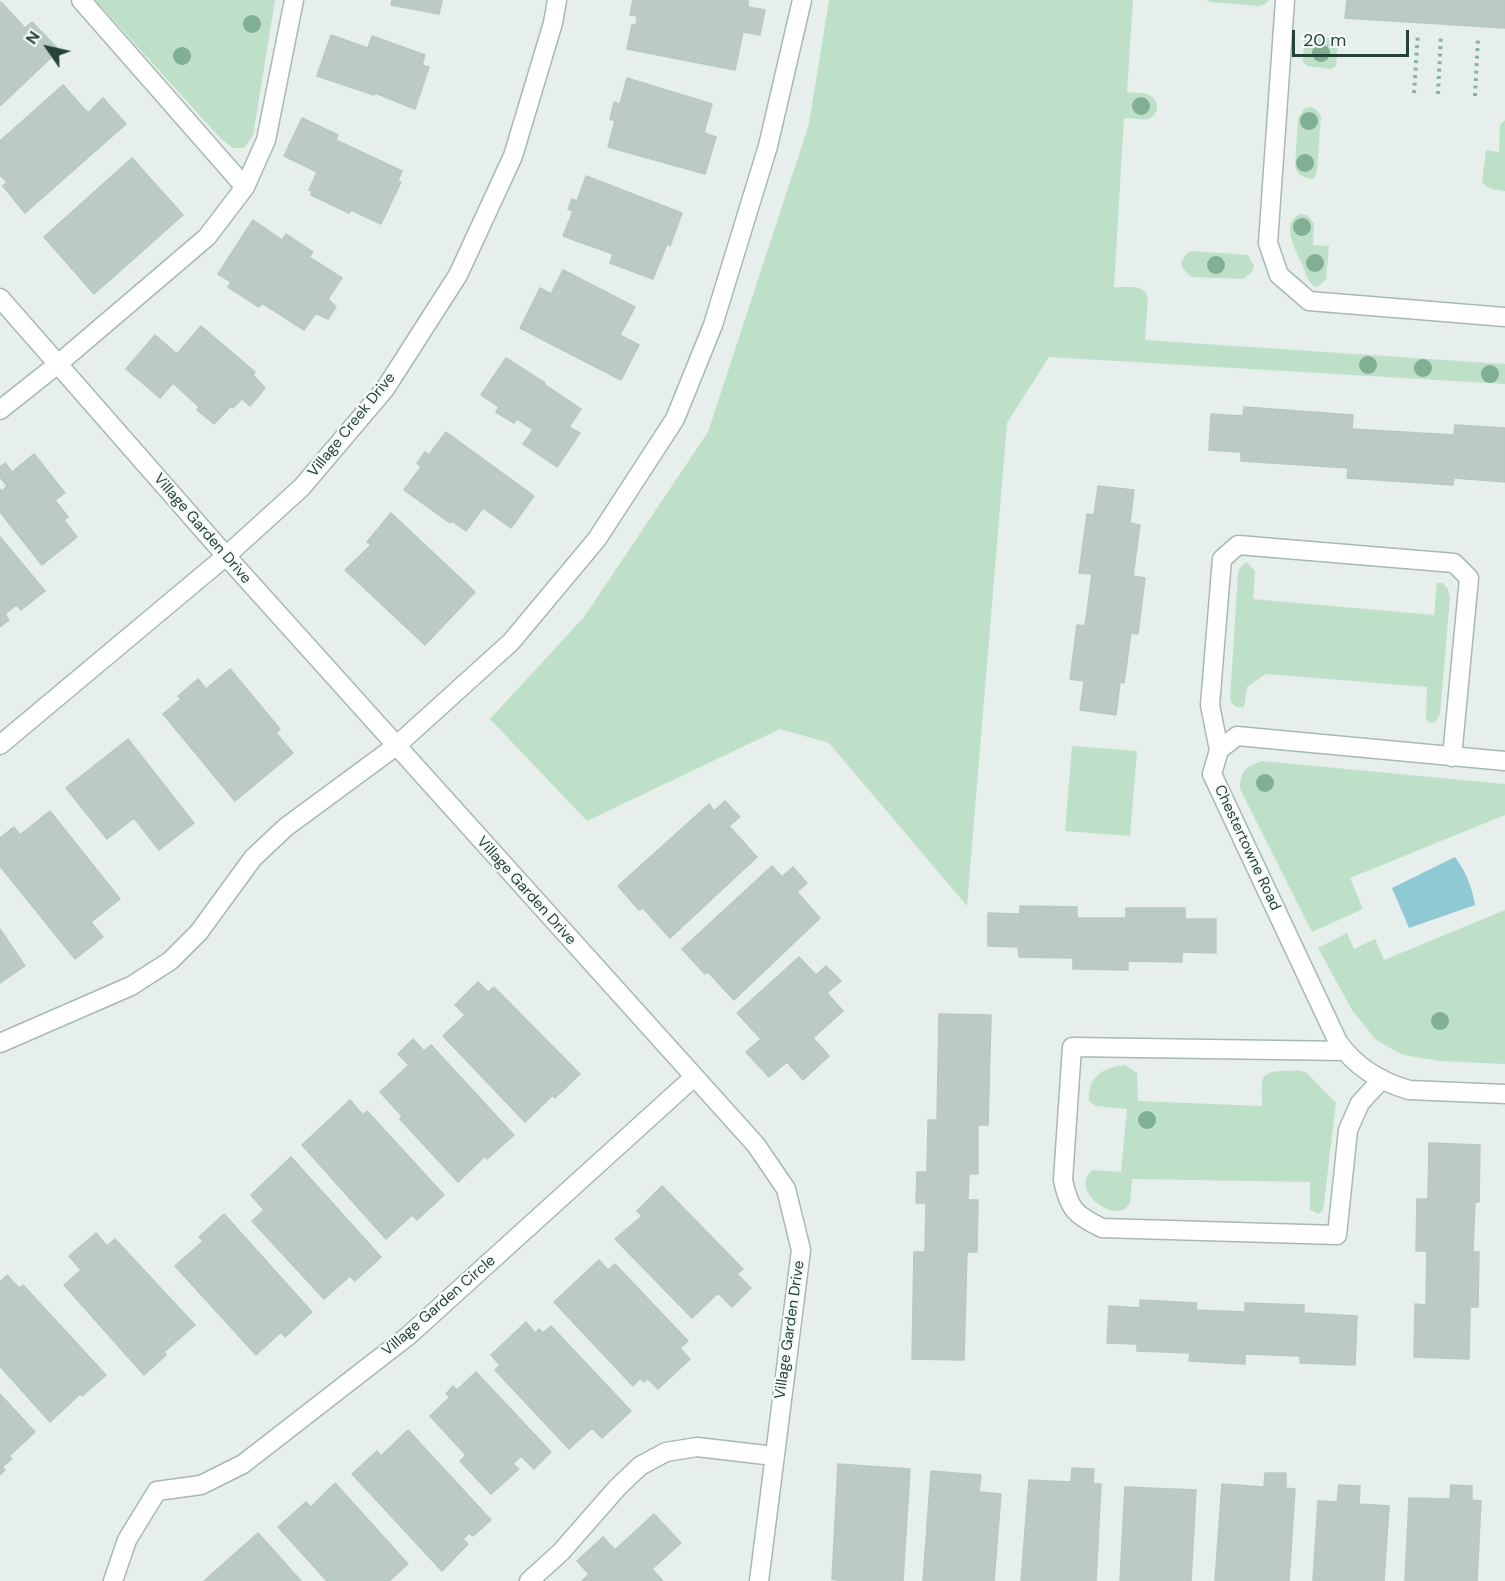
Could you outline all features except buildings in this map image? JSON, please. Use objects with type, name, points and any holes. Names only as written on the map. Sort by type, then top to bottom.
[{"type":"street","points":[[81,0],[245,188]]},
{"type":"street","points":[[0,410],[58,364],[207,237],[245,188],[266,140],[294,0]]},
{"type":"street","name":"Village Creek Drive","points":[[0,745],[226,556],[302,487],[385,389],[458,275],[513,156],[554,23],[557,0]]},
{"type":"street","points":[[0,1043],[131,986],[171,961],[200,932],[253,858],[286,826],[396,746],[511,642],[597,539],[675,419],[713,325],[768,146],[802,0]]},
{"type":"street","points":[[1286,0],[1268,243],[1280,275],[1309,302],[1505,317]]},
{"type":"street","name":"Village Garden Drive","points":[[0,298],[226,556],[756,1144],[786,1189],[801,1250],[759,1581]]},
{"type":"street","points":[[1452,757],[1468,578],[1454,563],[1238,545],[1222,560],[1210,705],[1219,750],[1237,736],[1452,757],[1505,761]]},
{"type":"street","name":"Chestertowne Road","points":[[1219,750],[1212,774],[1344,1052],[1365,1070],[1409,1090],[1505,1094]]},
{"type":"street","points":[[1344,1052],[1072,1047],[1063,1180],[1067,1200],[1081,1218],[1102,1228],[1337,1235],[1348,1130],[1360,1103],[1382,1079]]},
{"type":"street","name":"Village Garden Circle","points":[[113,1581],[127,1540],[157,1491],[201,1485],[243,1464],[408,1336],[694,1077]]},
{"type":"street","points":[[529,1581],[561,1552],[617,1488],[640,1466],[666,1452],[697,1447],[774,1456]]},
{"type":"path","points":[[1414,93],[1418,33]]},
{"type":"path","points":[[1438,94],[1441,35]]},
{"type":"path","points":[[1475,96],[1478,38]]},
{"type":"green space","points":[[95,0],[275,0],[253,136],[244,148],[233,148],[221,139]]},
{"type":"green space","points":[[829,0],[1133,0],[1127,92],[1151,96],[1156,101],[1157,108],[1154,115],[1148,119],[1124,118],[1114,287],[1134,287],[1146,293],[1148,297],[1145,340],[1505,364],[1505,384],[1049,357],[1007,423],[967,906],[829,743],[780,729],[587,821],[490,719],[584,617],[708,432],[809,124]]},
{"type":"green space","points":[[1206,0],[1269,0],[1259,6]]},
{"type":"green space","points":[[1304,36],[1338,39],[1336,66],[1331,69],[1307,66],[1303,61]]},
{"type":"green space","points":[[1311,107],[1321,116],[1317,170],[1312,179],[1301,176],[1295,167],[1298,118],[1305,108]]},
{"type":"green space","points":[[1505,120],[1505,191],[1495,190],[1482,182],[1486,150],[1499,152],[1500,125]]},
{"type":"green space","points":[[1301,214],[1307,215],[1314,223],[1313,245],[1329,246],[1326,279],[1318,287],[1307,278],[1291,237],[1291,223]]},
{"type":"green space","points":[[1191,251],[1248,255],[1254,266],[1252,272],[1243,279],[1191,277],[1182,268],[1181,262]]},
{"type":"green space","points":[[1247,562],[1255,571],[1253,599],[1434,615],[1437,583],[1443,583],[1450,597],[1440,715],[1435,722],[1430,723],[1426,719],[1427,687],[1266,674],[1247,687],[1244,707],[1234,705],[1230,699],[1238,573],[1241,566]]},
{"type":"green space","points":[[1072,746],[1137,751],[1130,836],[1065,831]]},
{"type":"green space","points":[[1262,761],[1505,784],[1505,815],[1350,878],[1363,909],[1312,932],[1240,789],[1241,778],[1245,770]]},
{"type":"green space","points":[[1505,910],[1505,1064],[1440,1061],[1403,1055],[1376,1040],[1352,1010],[1318,948],[1347,933],[1354,949],[1375,939],[1384,960]]},
{"type":"green space","points":[[1125,1065],[1137,1073],[1138,1101],[1262,1106],[1262,1081],[1268,1074],[1295,1070],[1307,1073],[1336,1103],[1323,1211],[1318,1214],[1310,1210],[1310,1182],[1132,1179],[1130,1203],[1125,1209],[1115,1211],[1101,1206],[1086,1189],[1085,1182],[1093,1170],[1121,1172],[1127,1109],[1096,1106],[1089,1101],[1089,1092],[1098,1074],[1110,1068]]},
{"type":"water","points":[[1455,857],[1468,880],[1475,905],[1409,928],[1392,888]]}]
